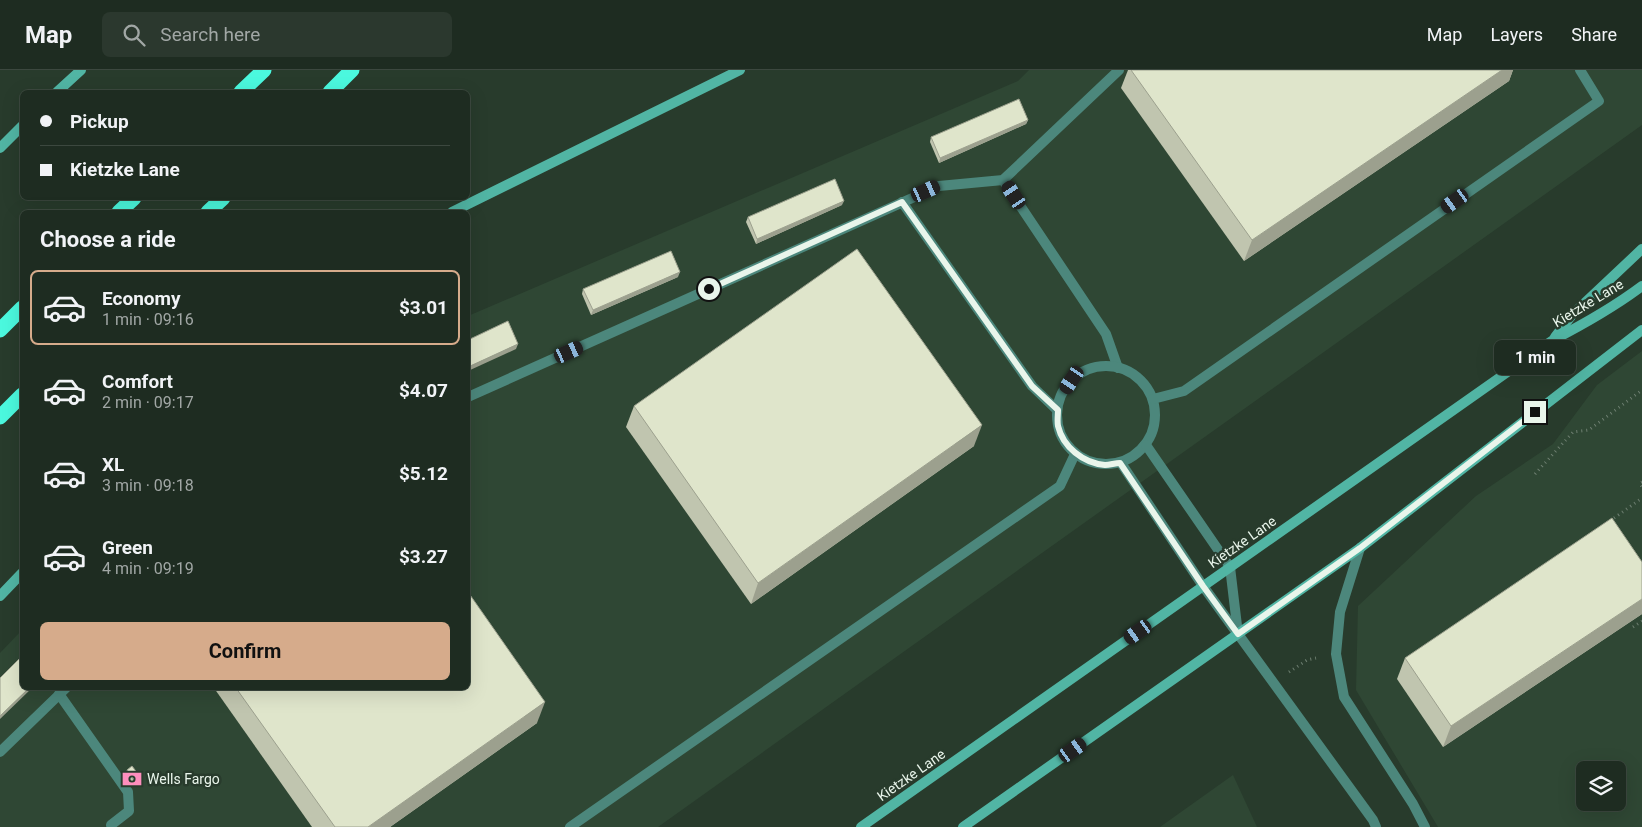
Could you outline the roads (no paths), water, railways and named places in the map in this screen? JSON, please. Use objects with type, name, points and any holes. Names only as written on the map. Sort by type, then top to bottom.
[{"type":"highway","points":[[243,90],[264,70]]},
{"type":"highway","points":[[332,90],[352,70]]},
{"type":"highway","points":[[121,210],[132,200]]},
{"type":"highway","points":[[210,210],[221,200]]},
{"type":"highway","points":[[0,330],[20,310]]},
{"type":"highway","points":[[0,417],[20,397]]},
{"type":"main road","points":[[60,90],[81,70]]},
{"type":"main road","points":[[456,210],[740,70]]},
{"type":"main road","points":[[0,148],[20,128]]},
{"type":"main road","points":[[1553,340],[1572,315],[1642,249]]},
{"type":"main road","name":"Kietzke Lane","points":[[861,827],[1553,340],[1592,319],[1642,286]]},
{"type":"main road","points":[[963,827],[1360,548],[1642,330]]},
{"type":"main road","points":[[0,596],[20,575]]},
{"type":"street","points":[[470,396],[939,186],[1003,180],[1119,70]]},
{"type":"street","points":[[1153,399],[1184,391],[1599,101],[1580,70]]},
{"type":"street","points":[[1003,180],[1106,334],[1118,368]]},
{"type":"street","points":[[902,202],[1032,386],[1058,410]]},
{"type":"street","points":[[1101,366],[1118,368],[1133,374],[1146,386],[1153,399],[1156,415],[1153,431],[1146,445],[1134,456],[1120,463],[1105,465],[1090,462],[1075,454],[1065,442],[1058,426],[1058,410],[1062,394],[1072,380],[1086,371],[1101,366]]},
{"type":"street","points":[[1146,445],[1230,568],[1238,634]]},
{"type":"street","points":[[570,827],[1060,486],[1075,454]]},
{"type":"street","points":[[1120,463],[1203,586],[1376,827]]},
{"type":"street","points":[[1360,548],[1340,612],[1336,654],[1344,697],[1413,804],[1425,827]]},
{"type":"street","points":[[0,752],[62,691],[128,792],[129,811],[111,826]]},
{"type":"place","name":"Wells Fargo","points":[[132,779]]}]
